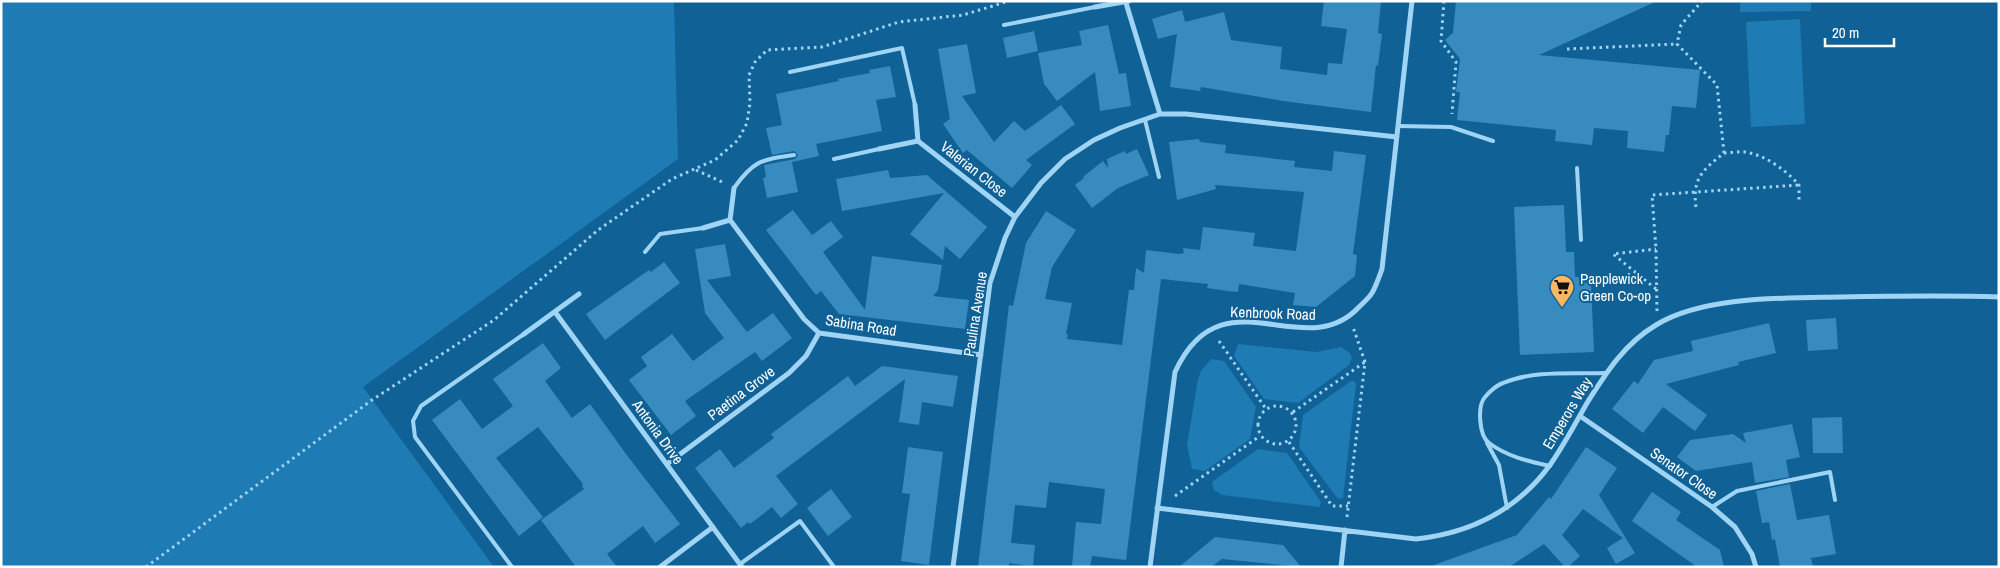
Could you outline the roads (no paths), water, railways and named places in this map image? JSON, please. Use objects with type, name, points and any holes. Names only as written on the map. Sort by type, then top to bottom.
[{"type":"street","name":"Kenbrook Road","points":[[1150,567],[1175,372],[1183,353],[1196,339],[1212,329],[1237,321],[1319,329],[1350,317],[1371,294],[1382,269],[1412,1]]},
{"type":"street","points":[[1095,7],[1128,2],[1160,114]]},
{"type":"street","name":"Valerian Close","points":[[915,104],[918,141],[1015,217]]},
{"type":"street","name":"Paulina Avenue","points":[[953,567],[990,283],[1004,238],[1015,217],[1041,183],[1066,159],[1094,140],[1160,114],[1203,115],[1397,137]]},
{"type":"street","name":"Valerian Close","points":[[879,149],[918,141]]},
{"type":"street","points":[[703,228],[730,220],[734,188]]},
{"type":"street","name":"Sabina Road","points":[[730,220],[804,319],[819,333],[981,355]]},
{"type":"street","points":[[524,334],[579,294]]},
{"type":"street","name":"Emperors Way","points":[[1157,508],[1416,539],[1441,536],[1477,525],[1507,508],[1519,498],[1550,466],[1606,373],[1619,356],[1640,336],[1657,324],[1679,313],[1713,304],[1804,298],[1937,295],[1999,297]]},
{"type":"street","name":"Antonia Drive","points":[[555,312],[741,566]]},
{"type":"street","name":"Paetina Grove","points":[[667,464],[789,373],[806,356],[819,333]]},
{"type":"street","name":"Senator Close","points":[[1580,416],[1712,507],[1735,528],[1752,554],[1756,567]]},
{"type":"street","points":[[660,567],[712,527]]},
{"type":"street","points":[[1341,567],[1345,530]]},
{"type":"lane","points":[[1004,25],[1095,7]]},
{"type":"lane","points":[[790,72],[902,48],[915,104]]},
{"type":"lane","points":[[1145,120],[1160,177]]},
{"type":"lane","points":[[1398,126],[1451,127],[1494,141]]},
{"type":"lane","points":[[834,159],[879,149]]},
{"type":"lane","points":[[734,188],[746,171],[761,160],[794,155]]},
{"type":"lane","points":[[1577,168],[1581,240]]},
{"type":"lane","points":[[645,252],[660,234],[703,228]]},
{"type":"lane","points":[[512,567],[415,437],[413,421],[421,406],[524,334]]},
{"type":"lane","points":[[1507,508],[1498,465],[1482,429],[1480,410],[1484,398],[1501,383],[1525,376],[1606,373]]},
{"type":"lane","points":[[1487,442],[1517,459],[1550,466]]},
{"type":"lane","points":[[1712,507],[1737,491],[1830,472],[1835,500]]},
{"type":"lane","points":[[741,566],[800,521],[834,567]]},
{"type":"place","name":"Papplewick Green Co-op","points":[[1562,308]]}]
